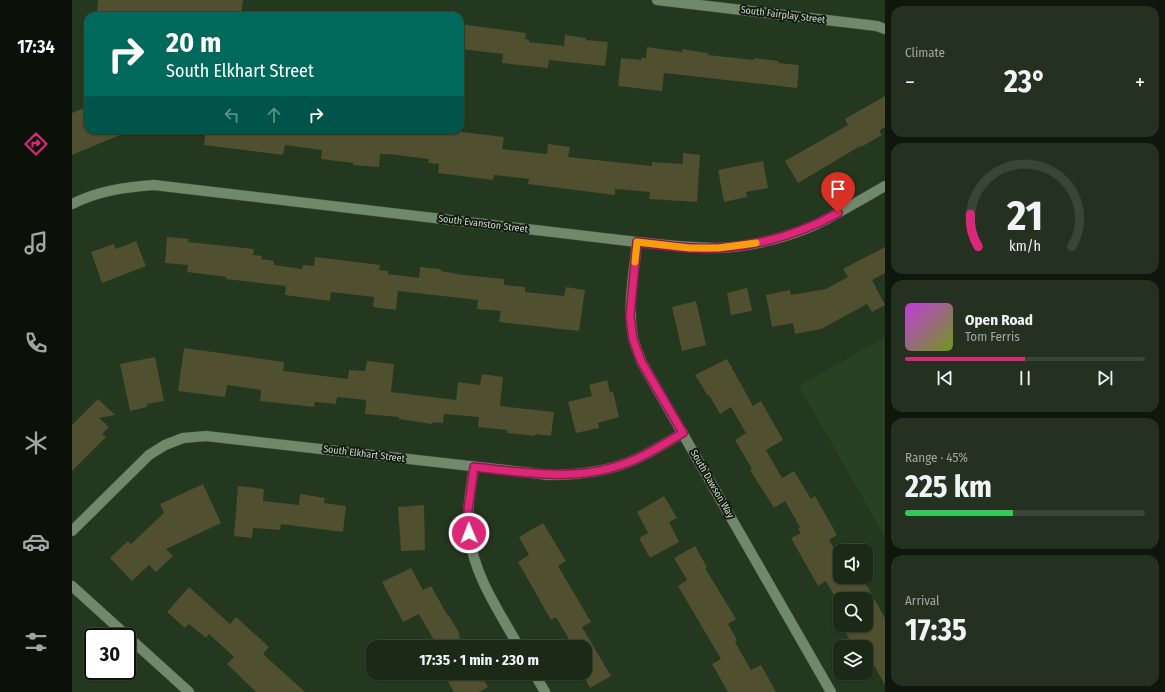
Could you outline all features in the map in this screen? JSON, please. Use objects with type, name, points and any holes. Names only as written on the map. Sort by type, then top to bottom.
[{"type":"street","name":"South Fairplay Street","points":[[657,0],[877,26],[885,29]]},
{"type":"street","name":"South Evanston Street","points":[[72,204],[97,194],[125,187],[160,186],[690,248],[718,248],[759,243],[787,235],[826,220],[885,186]]},
{"type":"street","name":"South Dawson Way","points":[[637,242],[630,316],[633,339],[641,361],[831,692]]},
{"type":"street","name":"South Elkhart Street","points":[[72,531],[149,455],[165,445],[183,438],[206,436],[549,475],[578,475],[607,470],[634,460],[683,433]]},
{"type":"street","points":[[474,467],[468,510],[469,533],[473,555],[483,584],[515,640]]},
{"type":"street","points":[[72,586],[189,692]]},
{"type":"street","points":[[538,680],[545,692]]},
{"type":"shaded area","points":[[885,337],[885,537],[799,386]]},
{"type":"building","points":[[98,0],[243,0],[242,12],[97,12]]},
{"type":"building","points":[[464,25],[526,33],[525,39],[529,40],[529,42],[564,46],[565,35],[586,38],[586,40],[608,42],[605,66],[549,60],[548,68],[502,63],[503,54],[464,49]]},
{"type":"building","points":[[647,47],[682,52],[682,49],[708,53],[708,55],[754,60],[754,58],[778,61],[778,63],[799,65],[797,88],[664,73],[662,91],[618,86],[621,58],[641,60],[641,58],[646,58]]},
{"type":"building","points":[[885,96],[885,127],[879,131],[882,135],[861,147],[860,146],[798,183],[785,161],[848,125],[845,119]]},
{"type":"building","points":[[84,108],[84,134],[122,134],[72,155],[72,113]]},
{"type":"building","points":[[464,132],[504,137],[502,149],[547,154],[548,144],[570,147],[568,157],[652,166],[652,162],[683,164],[683,153],[700,155],[697,202],[649,199],[650,192],[615,189],[615,195],[528,184],[529,179],[494,175],[493,180],[438,173],[439,164],[428,163],[429,159],[389,154],[380,154],[379,167],[353,165],[353,163],[321,159],[322,150],[285,145],[283,155],[204,145],[205,134],[464,134]]},
{"type":"building","points":[[763,161],[768,188],[746,192],[747,197],[724,202],[718,170]]},
{"type":"building","points":[[167,237],[189,239],[188,242],[254,249],[253,255],[262,256],[261,259],[274,261],[274,265],[302,269],[303,265],[314,266],[315,257],[380,265],[379,270],[388,271],[388,274],[419,278],[420,267],[441,269],[441,271],[463,275],[504,279],[504,285],[525,287],[525,292],[564,296],[566,287],[585,290],[579,331],[499,322],[501,311],[477,309],[478,300],[398,291],[396,310],[373,307],[374,297],[331,292],[330,301],[285,295],[286,286],[226,279],[226,277],[187,272],[188,265],[165,263]]},
{"type":"building","points":[[136,241],[146,266],[102,283],[91,252],[114,244],[116,249]]},
{"type":"building","points":[[885,247],[885,273],[872,280],[885,305],[872,312],[867,304],[821,329],[795,334],[793,323],[772,327],[766,295],[790,290],[791,295],[826,289],[848,277],[843,269]]},
{"type":"building","points":[[747,288],[752,311],[731,315],[727,293]]},
{"type":"building","points":[[696,301],[706,345],[682,351],[672,307]]},
{"type":"building","points":[[184,348],[284,362],[283,371],[348,379],[349,370],[365,371],[367,361],[394,364],[391,392],[456,400],[458,382],[480,385],[482,374],[503,377],[500,406],[554,412],[551,436],[507,433],[507,430],[478,427],[479,417],[444,414],[443,423],[433,422],[432,424],[399,419],[399,417],[365,414],[366,400],[337,397],[336,404],[315,402],[314,407],[260,401],[261,390],[227,385],[225,397],[178,391]]},
{"type":"building","points":[[155,357],[164,401],[147,404],[147,407],[130,411],[120,364]]},
{"type":"building","points":[[727,359],[753,406],[761,401],[783,440],[766,450],[782,478],[794,471],[811,499],[815,496],[837,535],[829,540],[833,547],[833,584],[866,584],[870,592],[833,592],[833,594],[826,581],[818,586],[791,538],[801,533],[798,529],[800,527],[785,501],[774,508],[750,470],[752,469],[735,440],[746,433],[731,407],[720,414],[695,375]]},
{"type":"building","points":[[607,380],[610,392],[613,392],[619,417],[598,423],[599,428],[576,433],[568,402],[592,396],[589,385]]},
{"type":"building","points":[[98,399],[115,415],[99,418],[109,427],[102,434],[106,437],[72,471],[72,425]]},
{"type":"building","points":[[203,484],[221,523],[166,549],[173,556],[156,572],[149,565],[132,581],[110,558],[128,541],[131,544],[164,513],[160,504]]},
{"type":"building","points":[[238,486],[264,489],[263,501],[299,505],[300,494],[325,498],[324,503],[346,506],[343,532],[281,524],[280,530],[253,528],[252,538],[234,536]]},
{"type":"building","points":[[664,496],[677,518],[669,522],[679,542],[650,558],[639,538],[648,533],[637,512]]},
{"type":"building","points":[[424,505],[425,550],[401,551],[398,507]]},
{"type":"building","points":[[543,523],[566,561],[558,566],[591,622],[582,627],[590,640],[569,640],[556,617],[551,620],[518,562],[529,555],[519,537]]},
{"type":"building","points":[[695,546],[707,567],[705,568],[736,619],[728,624],[737,640],[735,642],[751,670],[761,665],[776,692],[728,692],[712,664],[721,659],[678,586],[687,580],[674,558]]},
{"type":"building","points":[[411,568],[423,590],[431,586],[460,634],[458,634],[461,640],[434,640],[419,614],[403,622],[382,582]]},
{"type":"building","points":[[189,587],[230,624],[236,617],[269,647],[263,654],[305,692],[256,692],[227,664],[234,657],[209,634],[206,638],[189,624],[185,628],[167,612]]},
{"type":"building","points":[[873,597],[885,618],[885,685],[873,664],[873,640],[850,640],[846,633],[873,632]]},
{"type":"building","points":[[592,644],[611,676],[590,688],[586,680],[592,680]]},
{"type":"building","points":[[451,680],[484,680],[488,687],[479,692],[454,692],[448,682]]},
{"type":"slow traffic","points":[[635,262],[637,242],[690,248],[718,248],[756,243]]},
{"type":"route","points":[[469,533],[468,510],[474,467],[549,475],[578,475],[607,470],[634,460],[683,433],[641,361],[633,339],[630,316],[637,242],[690,248],[718,248],[759,243],[787,235],[826,220],[838,213]]}]
